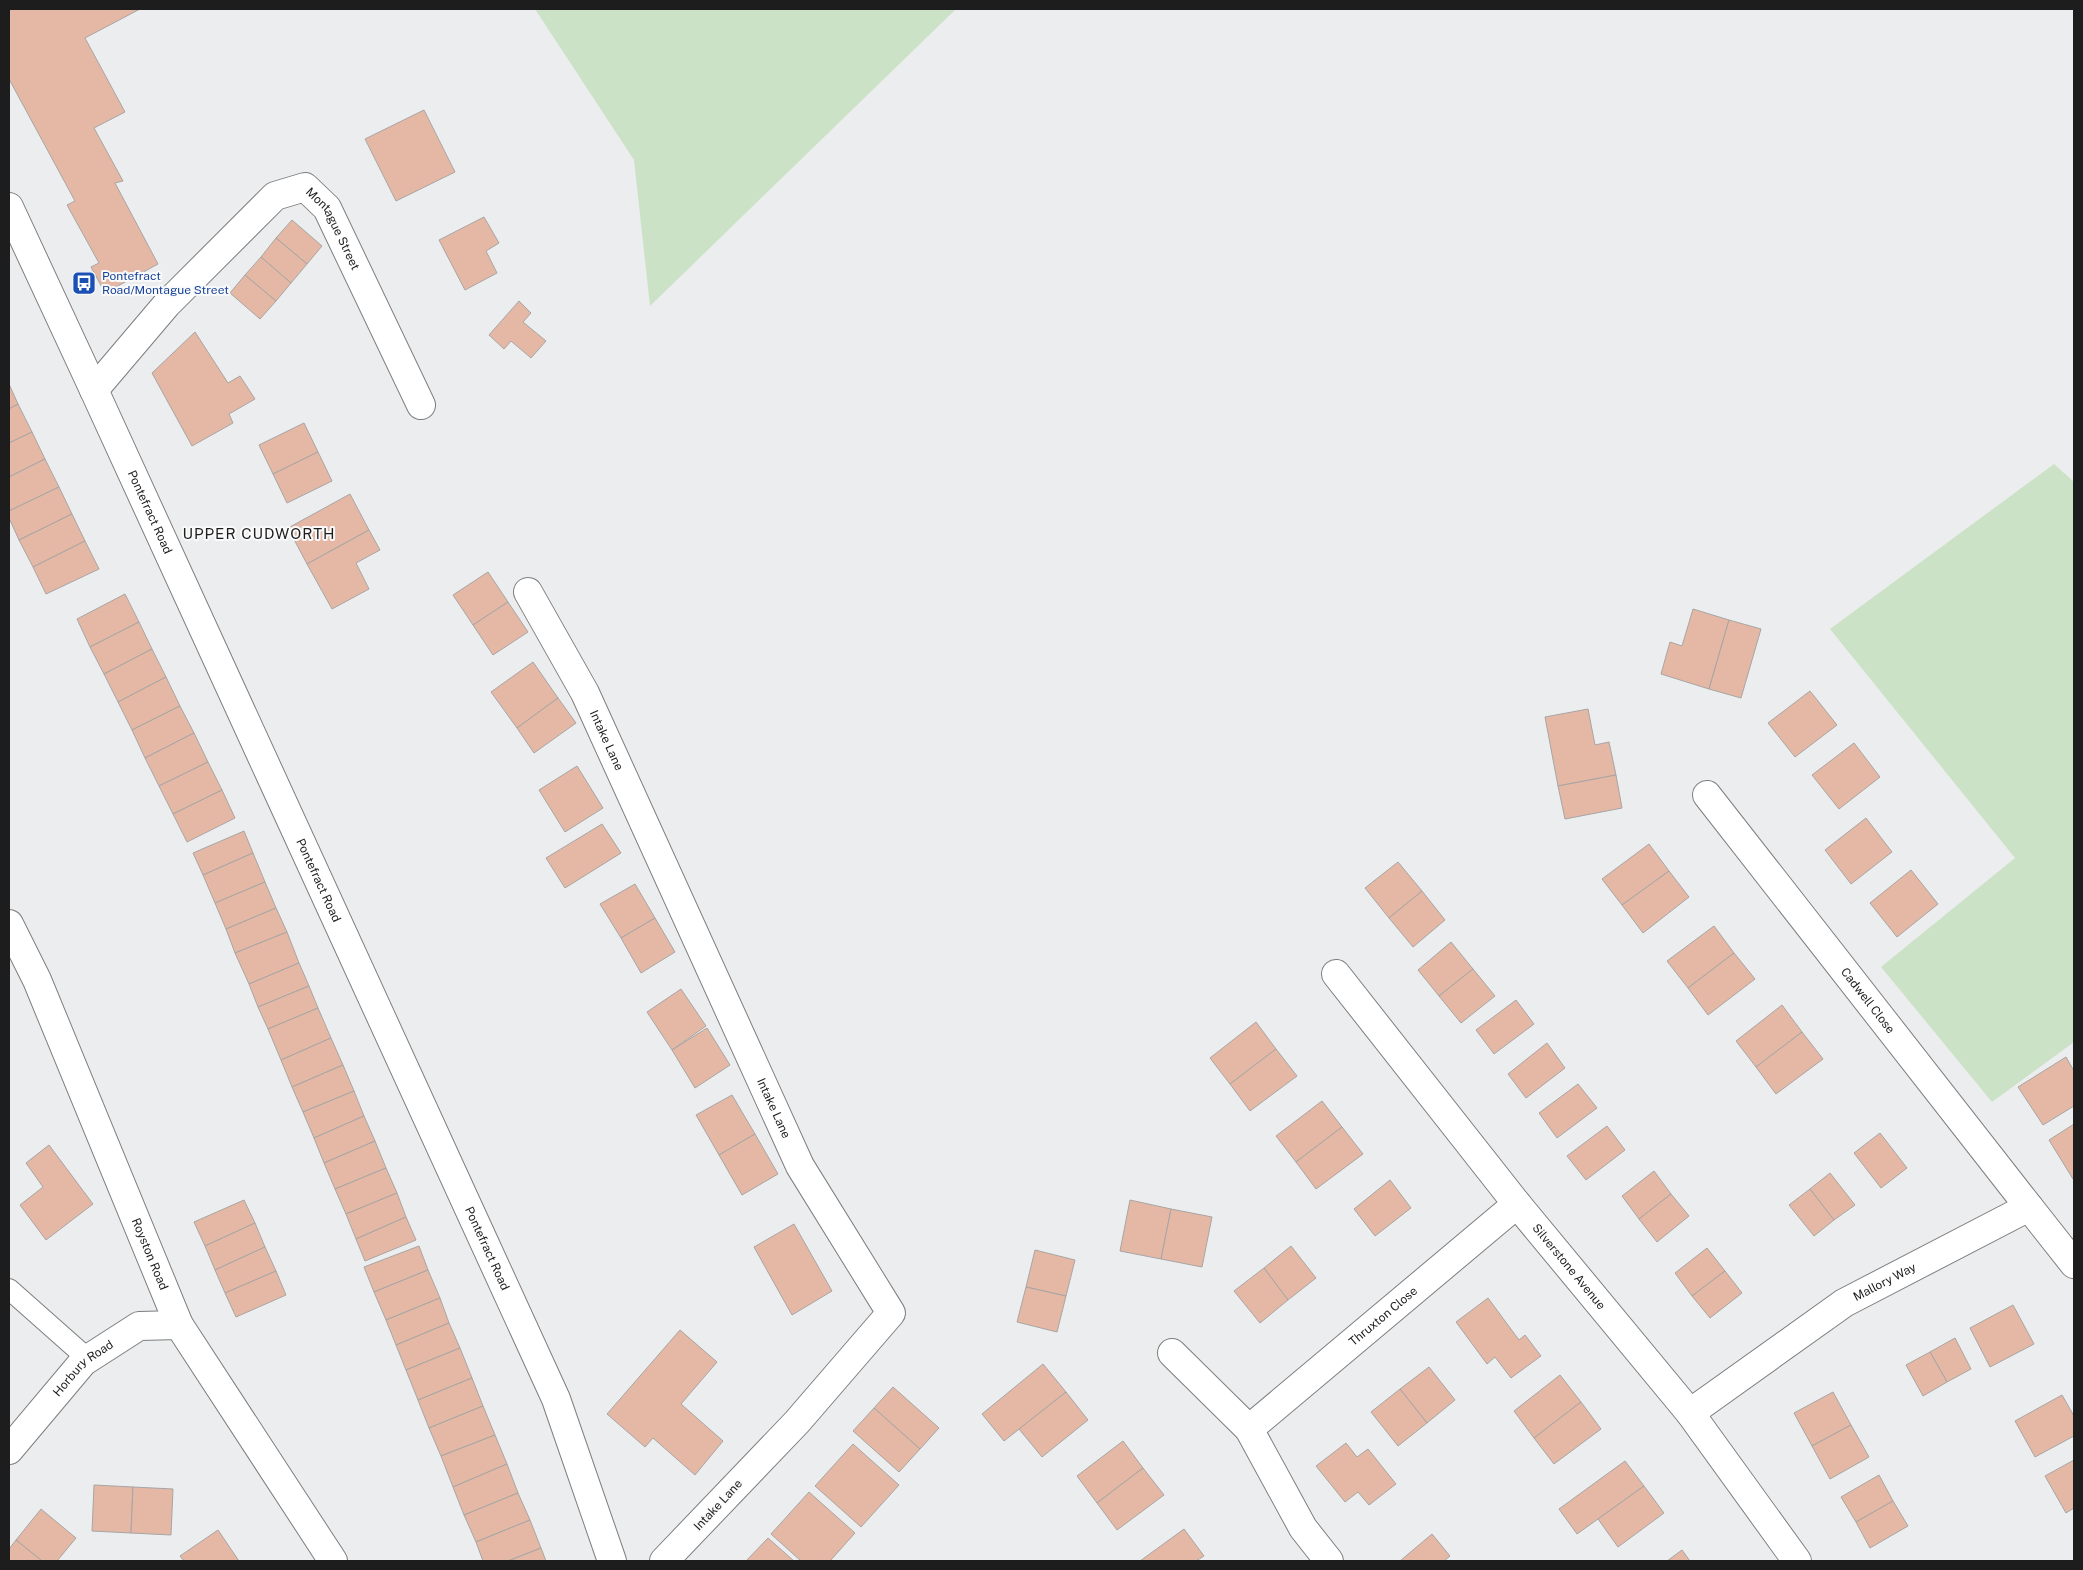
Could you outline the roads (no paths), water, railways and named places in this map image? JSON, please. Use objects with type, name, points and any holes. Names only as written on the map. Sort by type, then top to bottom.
[{"type":"street","name":"Montague Street","points":[[94,390],[167,304],[275,196],[305,187],[327,208],[421,405]]},
{"type":"street","name":"Pontefract Road","points":[[9,207],[556,1399],[612,1561]]},
{"type":"street","name":"Intake Lane","points":[[528,592],[585,693],[800,1166],[891,1313],[797,1422],[664,1561]]},
{"type":"street","name":"Cadwell Close","points":[[1707,795],[2029,1207]]},
{"type":"street","name":"Royston Road","points":[[9,924],[37,980],[179,1324],[333,1561]]},
{"type":"street","name":"Silverstone Avenue","points":[[1336,974],[1517,1204],[1690,1413],[1797,1561]]},
{"type":"street","name":"Thruxton Close","points":[[1248,1429],[1517,1204]]},
{"type":"street","points":[[2029,1207],[2074,1264]]},
{"type":"street","name":"Mallory Way","points":[[1690,1413],[1844,1303],[2029,1207]]},
{"type":"street","name":"Horbury Road","points":[[9,1450],[83,1362],[139,1326],[179,1324]]},
{"type":"street","points":[[1172,1353],[1248,1429],[1303,1528],[1329,1561]]},
{"type":"lane","points":[[9,1289],[88,1359]]},
{"type":"place","name":"Pontefract Road/Montague Street","points":[[84,283]]},
{"type":"district","name":"UPPER CUDWORTH","points":[[259,534]]}]
